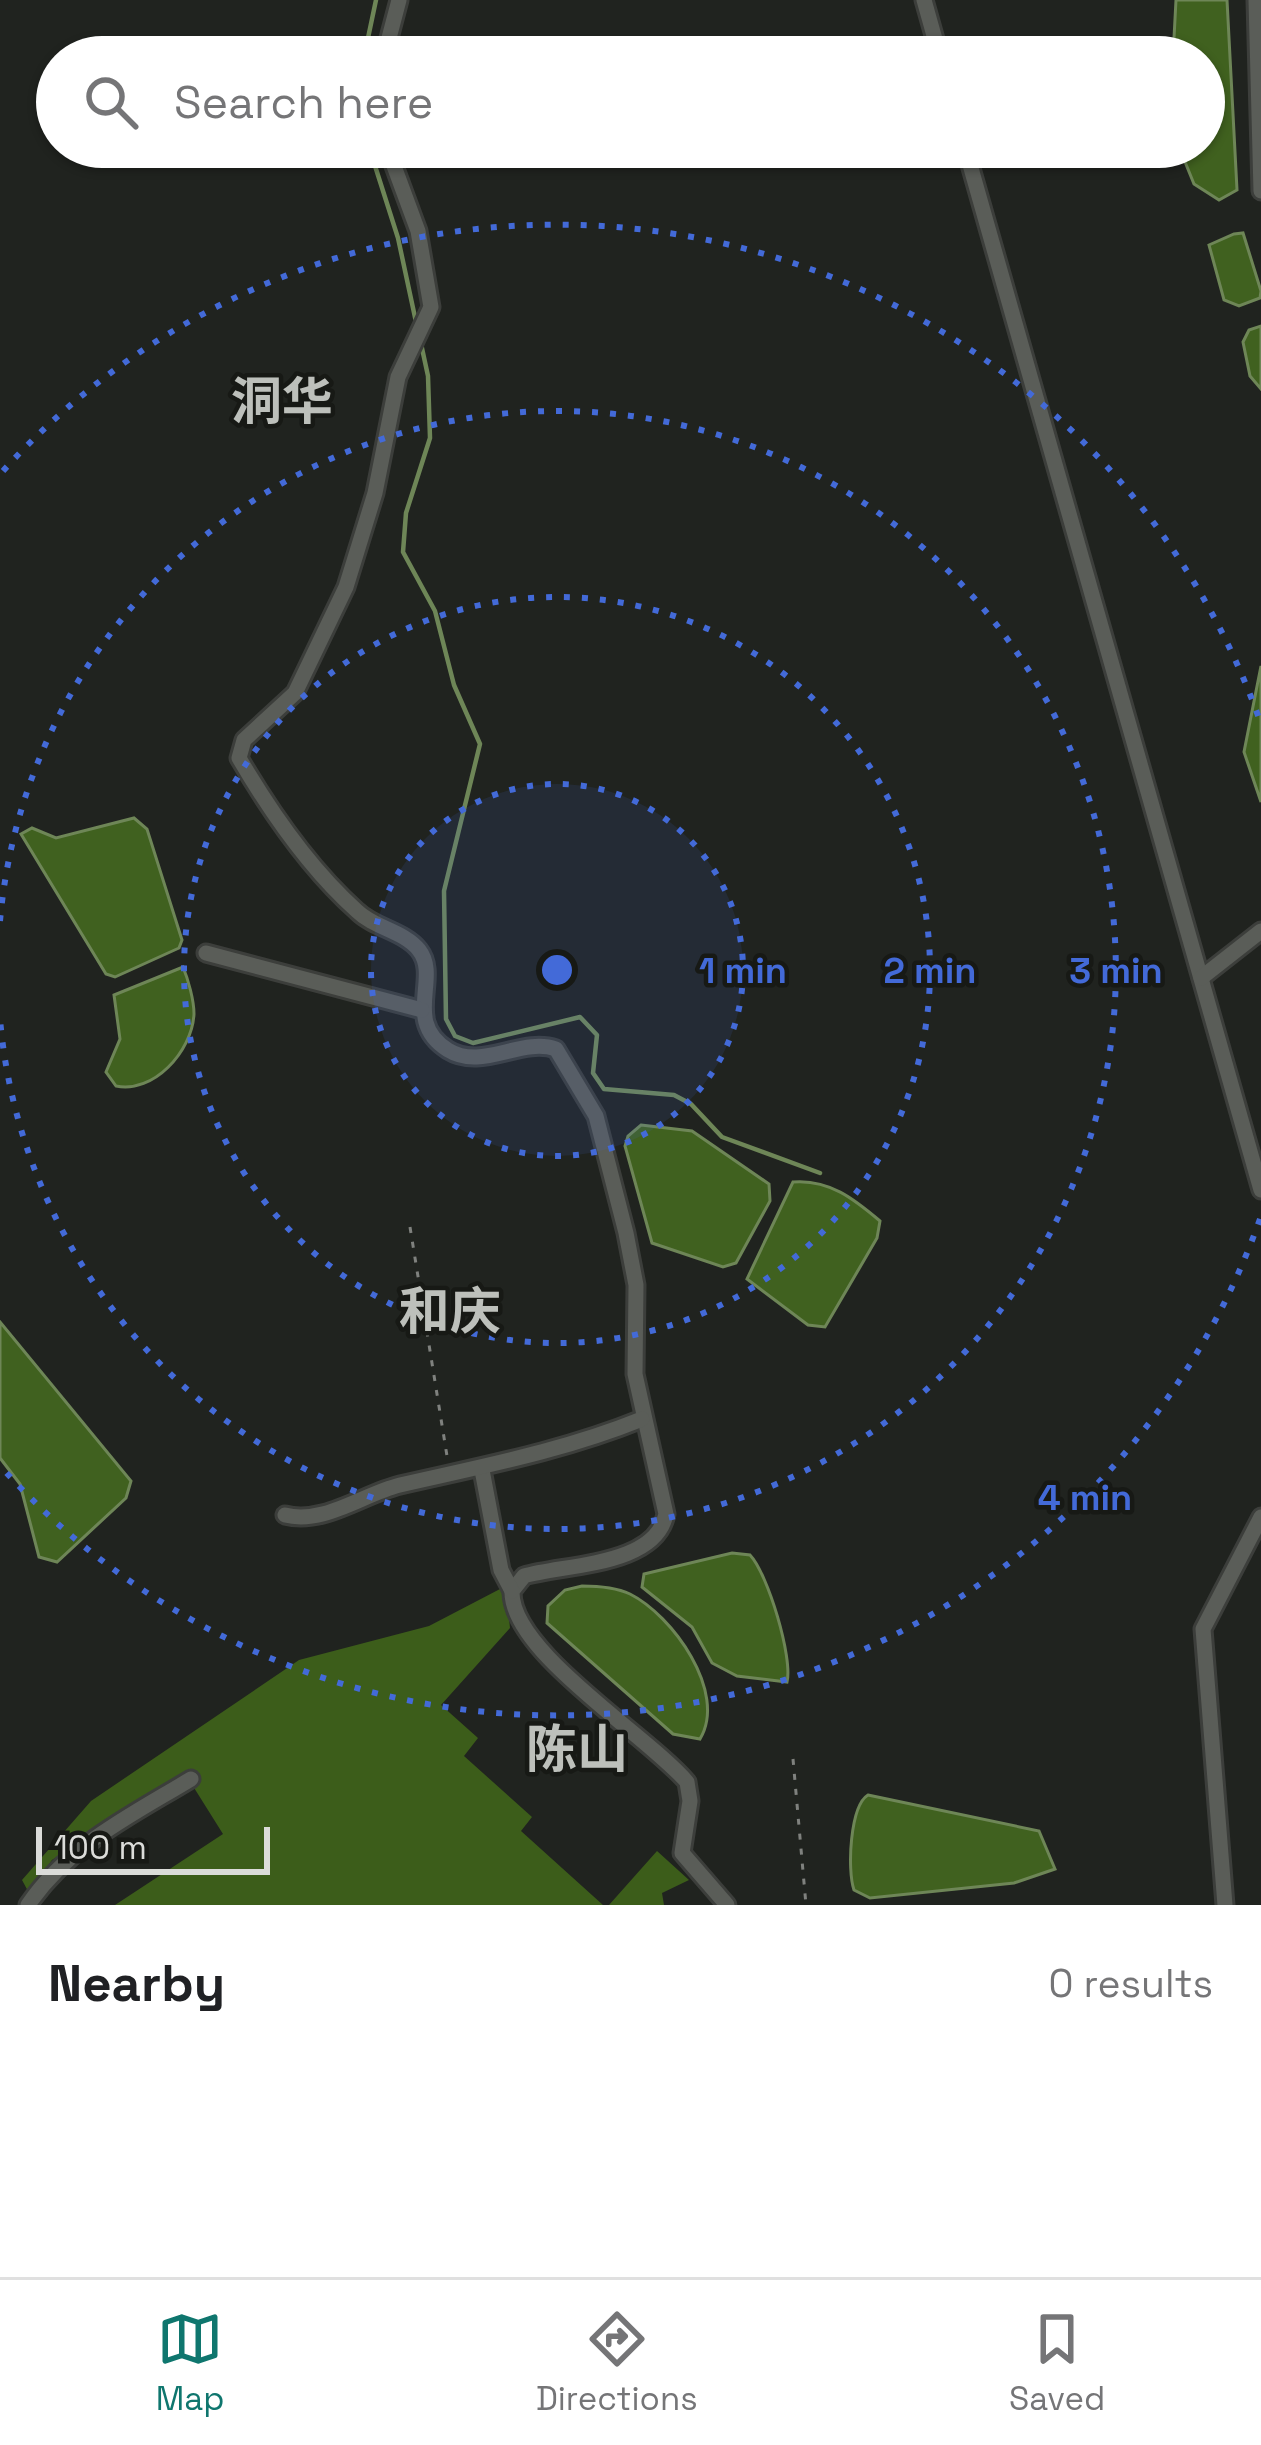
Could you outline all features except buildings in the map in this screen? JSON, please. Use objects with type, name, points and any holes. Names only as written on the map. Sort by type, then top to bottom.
[{"type":"street","points":[[390,36],[399,0]]},
{"type":"street","points":[[924,0],[934,36]]},
{"type":"street","points":[[1256,0],[1261,191]]},
{"type":"street","points":[[395,168],[418,231],[431,307],[398,377],[375,493],[346,587],[295,693],[238,751],[294,838],[352,908],[418,948],[424,966],[422,1010],[434,1037],[460,1056],[543,1045],[556,1049],[593,1110],[636,1285],[635,1374],[666,1514],[656,1538],[614,1556],[524,1576],[512,1591]]},
{"type":"street","points":[[971,168],[1261,1190]]},
{"type":"street","points":[[1202,978],[1261,931]]},
{"type":"street","points":[[206,952],[422,1010]]},
{"type":"street","points":[[285,1515],[317,1516],[396,1486],[482,1470],[642,1419]]},
{"type":"street","points":[[482,1470],[500,1570],[512,1591],[513,1611],[532,1641],[687,1782],[690,1801],[682,1852],[727,1905]]},
{"type":"street","points":[[1225,1905],[1203,1636],[1209,1613],[1261,1517]]},
{"type":"street","points":[[28,1905],[52,1869],[79,1846],[191,1780]]},
{"type":"path","points":[[410,1227],[450,1476]]},
{"type":"path","points":[[793,1759],[806,1905]]},
{"type":"shaded area","points":[[1176,0],[1227,0],[1237,190],[1219,200],[1194,184],[1188,168],[1225,168],[1225,36],[1174,36]]},
{"type":"shaded area","points":[[1243,233],[1261,291],[1260,298],[1239,306],[1224,300],[1209,245]]},
{"type":"shaded area","points":[[1261,326],[1261,389],[1250,376],[1243,342],[1249,330]]},
{"type":"shaded area","points":[[1261,666],[1261,802],[1244,752]]},
{"type":"shaded area","points":[[134,818],[147,829],[182,940],[179,948],[115,977],[106,974],[21,834],[32,828],[56,838]]},
{"type":"shaded area","points":[[183,967],[194,1014],[186,1042],[156,1077],[130,1087],[116,1086],[106,1072],[120,1039],[114,995]]},
{"type":"shaded area","points":[[641,1125],[692,1131],[769,1184],[770,1201],[736,1263],[723,1267],[652,1243],[625,1146],[628,1136]]},
{"type":"shaded area","points":[[793,1182],[829,1187],[880,1221],[877,1238],[825,1327],[808,1325],[747,1279]]},
{"type":"shaded area","points":[[0,1322],[131,1481],[126,1498],[57,1562],[39,1557],[20,1484],[0,1458]]},
{"type":"shaded area","points":[[732,1553],[750,1555],[764,1579],[783,1636],[787,1682],[737,1676],[712,1663],[692,1627],[642,1587],[644,1574]]},
{"type":"shaded area","points":[[582,1586],[630,1594],[678,1637],[707,1699],[707,1720],[700,1739],[673,1734],[547,1623],[548,1606],[565,1590]]},
{"type":"shaded area","points":[[500,1589],[507,1598],[510,1628],[441,1705],[478,1738],[464,1756],[532,1817],[521,1831],[603,1905],[115,1905],[223,1834],[186,1775],[52,1860],[29,1893],[22,1880],[91,1801],[299,1660],[429,1626]]},
{"type":"shaded area","points":[[868,1795],[1039,1831],[1055,1869],[1014,1883],[870,1898],[854,1890],[851,1868],[857,1812]]},
{"type":"shaded area","points":[[657,1851],[689,1880],[662,1893],[664,1905],[609,1905]]},
{"type":"waterway","points":[[368,36],[376,0]]},
{"type":"waterway","points":[[376,168],[398,238],[416,322]]},
{"type":"waterway","points":[[420,339],[428,376],[430,438],[406,513],[403,552],[435,611],[454,685],[480,744],[444,891],[446,1019],[455,1036],[473,1043],[580,1017],[597,1035],[593,1073],[604,1089],[674,1095],[691,1104],[722,1137],[820,1173]]},
{"type":"district","name":"洞华","points":[[282,401]]},
{"type":"district","name":"和庆","points":[[450,1311]]},
{"type":"district","name":"陈山","points":[[577,1749]]}]
